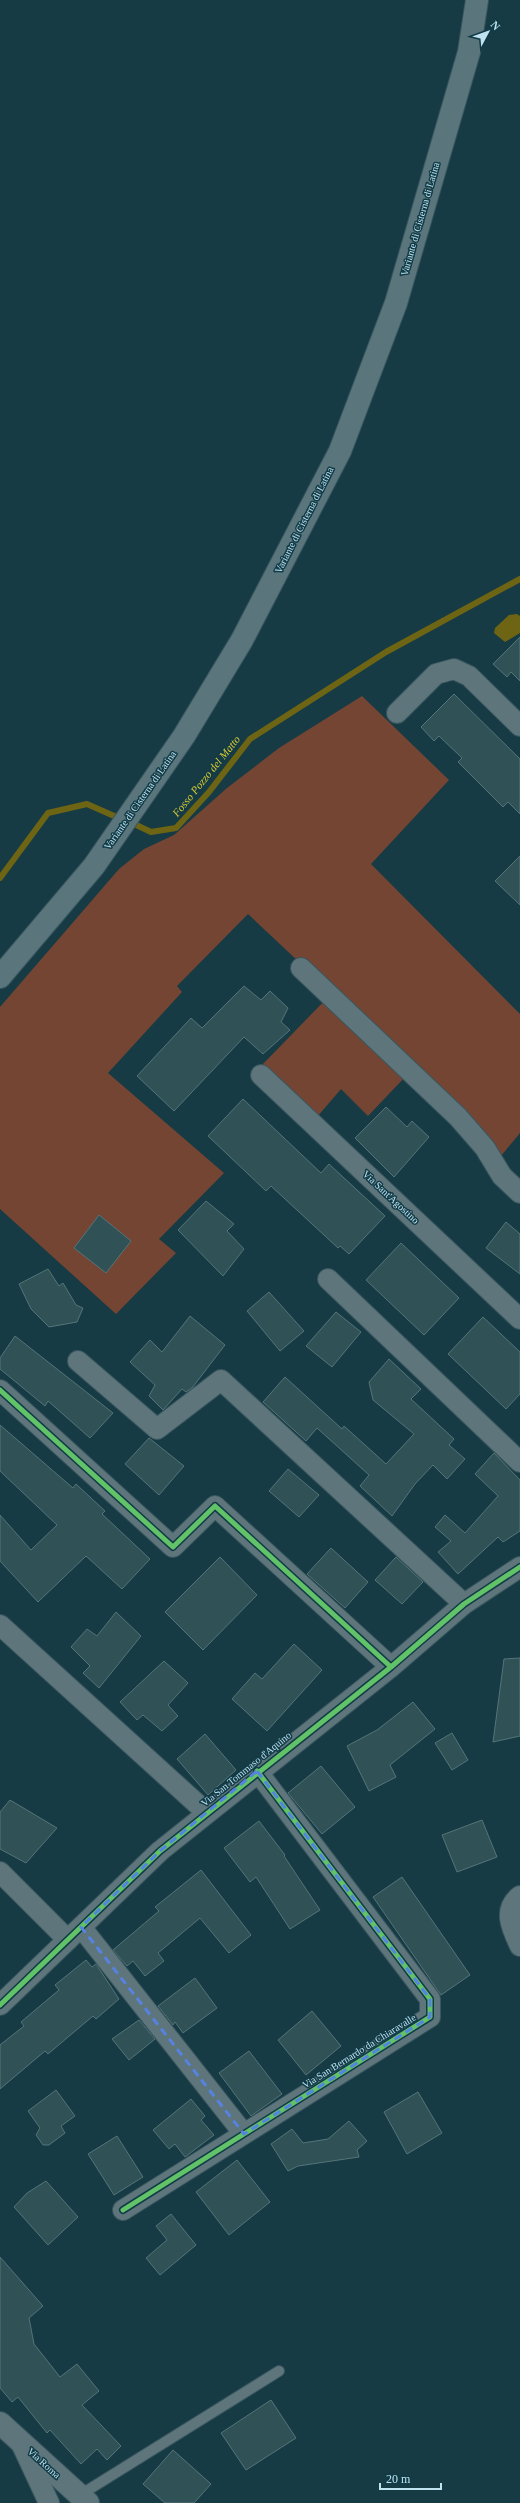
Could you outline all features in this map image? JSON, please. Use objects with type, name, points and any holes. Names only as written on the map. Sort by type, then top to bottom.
[{"type":"main road","name":"Variante di Cisterna di Latina","points":[[0,977],[94,866],[146,791],[222,675],[340,451],[396,302],[468,52],[477,0]]},
{"type":"street","points":[[397,713],[436,674],[454,669],[469,676],[520,726]]},
{"type":"street","points":[[301,968],[458,1117],[485,1148],[502,1176],[520,1193]]},
{"type":"street","name":"Via Sant'Agostino","points":[[261,1075],[520,1319]]},
{"type":"street","points":[[328,1279],[520,1462]]},
{"type":"street","points":[[78,1361],[157,1429],[221,1380],[464,1604]]},
{"type":"street","points":[[0,1390],[173,1547],[215,1506],[391,1667]]},
{"type":"street","name":"Via San Tommaso d'Aquino","points":[[0,2005],[160,1851],[206,1812],[391,1667],[464,1604],[520,1567]]},
{"type":"street","points":[[0,1625],[206,1812]]},
{"type":"street","name":"Via San Bernardo da Chiaravalle","points":[[123,2210],[430,2017],[430,1999],[257,1771]]},
{"type":"street","points":[[0,1872],[74,1934],[244,2134]]},
{"type":"street","points":[[520,1896],[512,1905],[509,1918],[520,1946]]},
{"type":"street","name":"Via Roma","points":[[0,2423],[84,2499]]},
{"type":"street","points":[[20,2440],[49,2503]]},
{"type":"lane","points":[[84,2499],[279,2371]]},
{"type":"highlighted area","points":[[257,1771],[430,1999],[430,2017],[244,2134],[81,1927],[160,1851]]},
{"type":"shaded area","points":[[517,614],[520,616],[520,633],[505,642],[494,633],[495,628],[509,615]]},
{"type":"shaded area","points":[[362,696],[449,780],[371,864],[520,1014],[520,1133],[491,1168],[472,1138],[406,1076],[368,1116],[341,1089],[317,1117],[262,1065],[332,993],[248,914],[177,986],[182,992],[108,1073],[224,1173],[159,1239],[176,1253],[116,1314],[0,1209],[0,1007],[119,869],[144,849],[174,835],[227,788],[279,748]]},
{"type":"building","points":[[520,637],[520,681],[511,672],[507,677],[493,664]]},
{"type":"building","points":[[454,694],[520,759],[520,814],[508,802],[503,807],[458,762],[462,758],[439,736],[434,741],[421,727]]},
{"type":"building","points":[[520,856],[520,905],[495,881]]},
{"type":"building","points":[[244,986],[261,1000],[270,991],[288,1008],[281,1022],[290,1030],[263,1054],[244,1037],[174,1111],[137,1076],[191,1018],[202,1028]]},
{"type":"building","points":[[243,1099],[321,1173],[329,1164],[385,1216],[349,1254],[340,1246],[338,1248],[271,1186],[266,1191],[208,1136]]},
{"type":"building","points":[[386,1107],[407,1127],[412,1121],[429,1137],[394,1177],[355,1138]]},
{"type":"building","points":[[206,1201],[234,1224],[227,1231],[244,1249],[223,1276],[178,1230]]},
{"type":"building","points":[[99,1215],[131,1241],[106,1273],[74,1248]]},
{"type":"building","points":[[506,1222],[520,1234],[520,1274],[486,1248]]},
{"type":"building","points":[[401,1243],[459,1298],[424,1335],[366,1280]]},
{"type":"building","points":[[48,1269],[59,1286],[63,1283],[76,1305],[83,1308],[77,1322],[49,1327],[31,1309],[19,1284]]},
{"type":"building","points":[[269,1292],[304,1331],[280,1351],[247,1311]]},
{"type":"building","points":[[336,1312],[361,1332],[332,1367],[306,1346]]},
{"type":"building","points":[[190,1316],[225,1345],[192,1388],[186,1392],[182,1389],[163,1410],[149,1396],[155,1385],[130,1362],[150,1340],[162,1352]]},
{"type":"building","points":[[483,1317],[520,1352],[520,1394],[506,1409],[448,1354]]},
{"type":"building","points":[[15,1336],[113,1413],[90,1438],[48,1401],[45,1406],[0,1369],[0,1358]]},
{"type":"building","points":[[389,1359],[421,1389],[411,1399],[454,1439],[449,1445],[465,1459],[447,1479],[433,1465],[415,1484],[392,1516],[360,1486],[369,1475],[317,1428],[306,1441],[263,1402],[285,1377],[342,1429],[344,1426],[386,1464],[414,1434],[373,1400],[369,1382]]},
{"type":"building","points":[[0,1425],[73,1488],[76,1484],[105,1511],[102,1514],[150,1559],[122,1589],[86,1556],[38,1602],[0,1561],[0,1515],[31,1550],[57,1525],[0,1471]]},
{"type":"building","points":[[149,1438],[184,1466],[159,1495],[125,1464]]},
{"type":"building","points":[[494,1453],[520,1480],[520,1531],[503,1542],[498,1537],[458,1574],[438,1552],[451,1541],[435,1527],[445,1515],[465,1533],[498,1496],[475,1474]]},
{"type":"building","points":[[288,1469],[319,1495],[299,1517],[269,1491]]},
{"type":"building","points":[[331,1548],[368,1582],[345,1608],[307,1574]]},
{"type":"building","points":[[220,1557],[257,1595],[203,1650],[165,1612]]},
{"type":"building","points":[[396,1557],[423,1582],[402,1604],[375,1580]]},
{"type":"building","points":[[116,1612],[141,1636],[99,1688],[83,1673],[90,1666],[71,1647],[87,1629],[97,1636]]},
{"type":"building","points":[[294,1644],[322,1670],[267,1731],[232,1699],[255,1673],[262,1679]]},
{"type":"building","points":[[520,1658],[520,1736],[493,1742],[504,1659]]},
{"type":"building","points":[[164,1661],[188,1683],[168,1705],[178,1716],[162,1731],[143,1715],[137,1720],[120,1702]]},
{"type":"building","points":[[413,1702],[435,1729],[390,1765],[396,1777],[369,1791],[347,1746],[377,1730]]},
{"type":"building","points":[[452,1733],[468,1760],[452,1770],[435,1743]]},
{"type":"building","points":[[205,1734],[236,1770],[208,1795],[177,1759]]},
{"type":"building","points":[[321,1766],[355,1807],[322,1834],[288,1793]]},
{"type":"building","points":[[10,1800],[57,1828],[26,1863],[0,1849],[0,1812]]},
{"type":"building","points":[[482,1820],[497,1857],[457,1872],[442,1835]]},
{"type":"building","points":[[259,1821],[285,1855],[284,1856],[320,1910],[290,1929],[256,1877],[250,1882],[224,1848]]},
{"type":"building","points":[[201,1870],[251,1935],[229,1953],[200,1918],[158,1953],[164,1961],[145,1976],[133,1961],[127,1966],[113,1950],[159,1911],[155,1907]]},
{"type":"building","points":[[402,1877],[470,1975],[441,1995],[373,1897]]},
{"type":"building","points":[[86,1960],[92,1967],[96,1964],[119,1999],[96,2019],[93,2016],[48,2054],[45,2051],[0,2089],[0,2045],[24,2026],[21,2022],[59,1990],[55,1985]]},
{"type":"building","points":[[195,1978],[217,2008],[183,2033],[175,2022],[173,2025],[158,2006]]},
{"type":"building","points":[[312,2011],[341,2046],[306,2075],[278,2040]]},
{"type":"building","points":[[139,2020],[155,2039],[129,2060],[112,2039]]},
{"type":"building","points":[[249,2051],[282,2094],[251,2116],[219,2073]]},
{"type":"building","points":[[56,2090],[75,2116],[61,2126],[65,2133],[49,2145],[43,2145],[36,2135],[40,2128],[28,2111]]},
{"type":"building","points":[[418,2092],[442,2133],[407,2154],[384,2112]]},
{"type":"building","points":[[191,2099],[205,2116],[201,2120],[214,2135],[185,2157],[175,2144],[169,2149],[153,2130]]},
{"type":"building","points":[[349,2121],[367,2141],[357,2150],[359,2157],[298,2166],[288,2171],[271,2144],[292,2129],[303,2143],[328,2139]]},
{"type":"building","points":[[117,2136],[143,2177],[114,2195],[88,2154]]},
{"type":"building","points":[[237,2160],[270,2202],[229,2235],[196,2192]]},
{"type":"building","points":[[46,2181],[78,2217],[48,2245],[14,2207],[27,2193]]},
{"type":"building","points":[[171,2214],[196,2245],[160,2275],[146,2258],[167,2240],[156,2226]]},
{"type":"building","points":[[0,2257],[43,2306],[29,2318],[34,2344],[60,2377],[77,2364],[99,2391],[82,2405],[121,2446],[107,2460],[97,2449],[81,2464],[50,2430],[47,2433],[18,2397],[12,2402],[0,2388]]},
{"type":"building","points":[[271,2400],[296,2438],[246,2470],[221,2433]]},
{"type":"building","points":[[173,2450],[211,2484],[194,2503],[165,2503],[143,2484]]},
{"type":"waterway","name":"Fosso Pozzo del Matto","points":[[130,822],[151,832],[176,828],[209,792],[250,739],[386,652],[520,579]]},
{"type":"waterway","name":"Fosso Pozzo del Matto","points":[[0,878],[48,813],[87,804],[121,819]]},
{"type":"cycle path","points":[[0,1390],[173,1547],[215,1506],[391,1667]]},
{"type":"cycle path","points":[[0,2005],[160,1851],[391,1667],[464,1604],[520,1567]]},
{"type":"cycle path","points":[[123,2210],[430,2017],[430,1999],[257,1771]]}]
